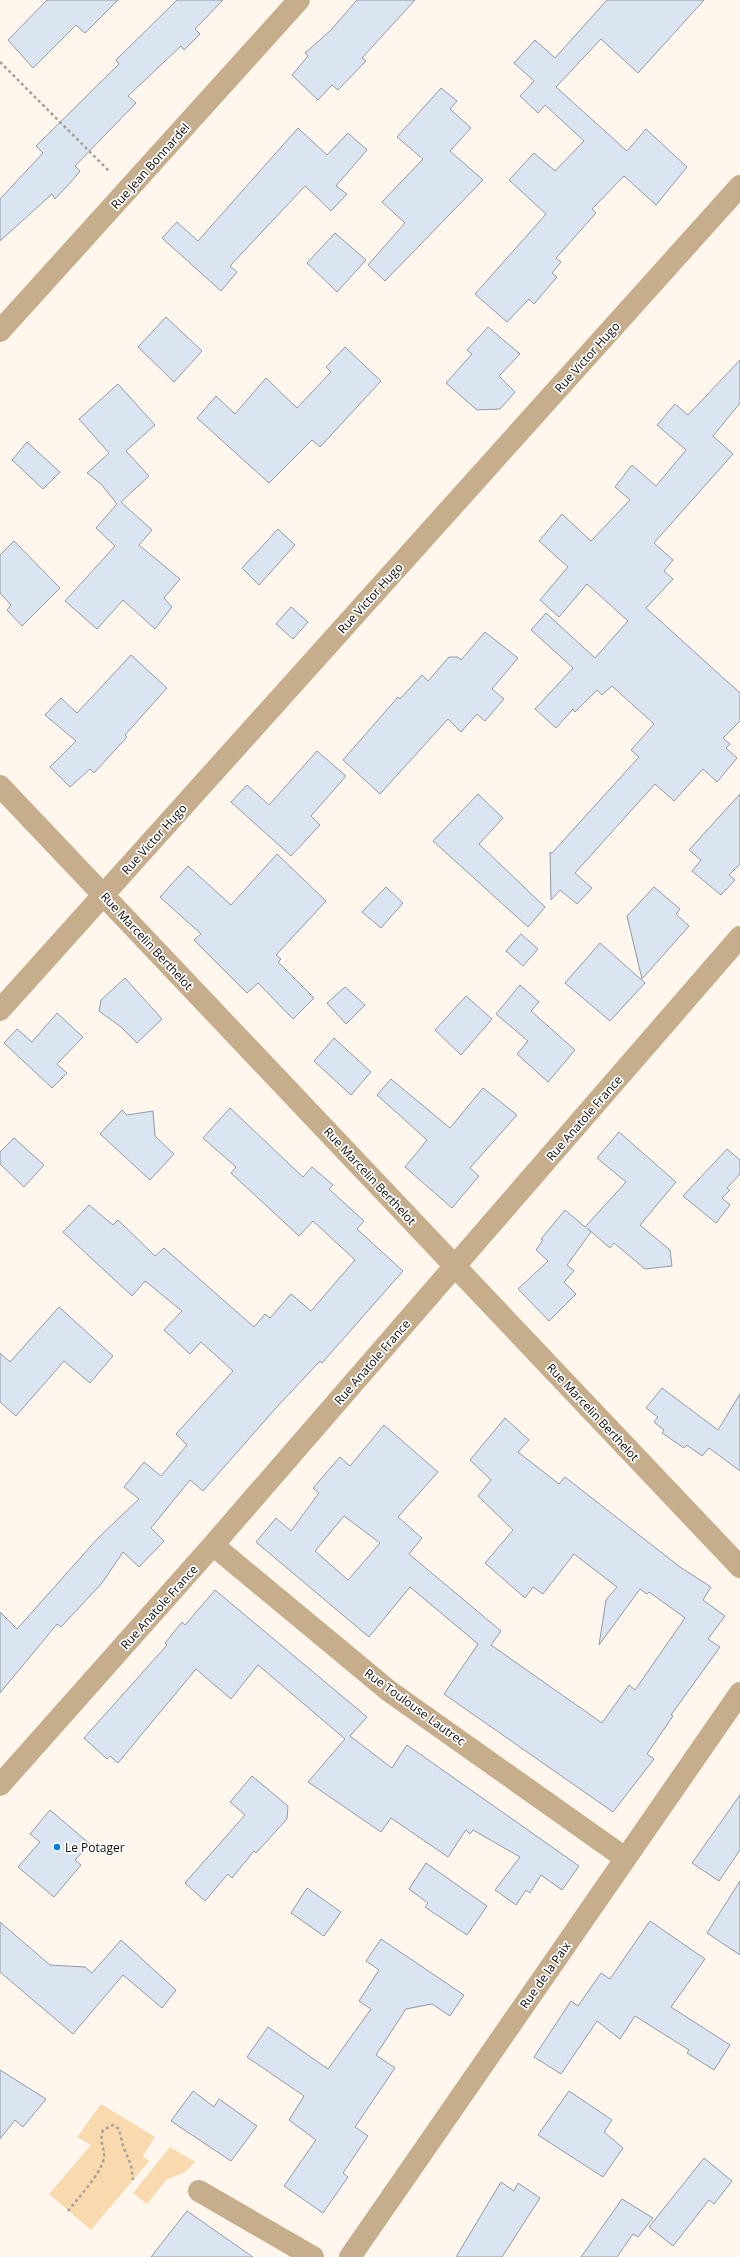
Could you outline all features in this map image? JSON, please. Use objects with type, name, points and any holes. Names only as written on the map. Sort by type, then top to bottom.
[{"type":"street","name":"Rue Jean Bonnardel","points":[[0,331],[299,0]]},
{"type":"street","name":"Rue Victor Hugo","points":[[0,1010],[740,186]]},
{"type":"street","name":"Rue Marcelin Berthelot","points":[[0,786],[740,1567]]},
{"type":"street","name":"Rue Anatole France","points":[[0,1785],[213,1545],[740,937]]},
{"type":"street","name":"Rue Toulouse Lautrec","points":[[213,1545],[389,1690],[626,1858]]},
{"type":"street","name":"Rue de la Paix","points":[[350,2257],[740,1694]]},
{"type":"street","points":[[199,2190],[313,2257]]},
{"type":"path","points":[[0,62],[128,190]]},
{"type":"path","points":[[68,2211],[97,2173],[104,2157],[100,2139],[103,2130],[109,2126],[113,2125],[119,2129],[122,2146],[131,2165],[133,2180]]},
{"type":"shaded area","points":[[101,2104],[155,2137],[143,2156],[149,2161],[91,2230],[49,2194],[91,2145],[77,2137]]},
{"type":"shaded area","points":[[170,2147],[195,2162],[185,2172],[166,2180],[147,2204],[133,2193]]},
{"type":"building","points":[[47,0],[118,0],[85,33],[76,25],[33,68],[8,40]]},
{"type":"building","points":[[177,0],[223,0],[195,29],[200,34],[184,50],[181,46],[128,96],[136,103],[75,166],[80,171],[71,182],[55,199],[52,194],[0,241],[0,199],[43,153],[36,146],[119,64],[116,60]]},
{"type":"building","points":[[357,0],[415,0],[362,58],[366,61],[338,90],[332,85],[318,100],[292,75],[308,56],[305,53],[331,30]]},
{"type":"building","points":[[607,0],[704,0],[638,73],[601,39],[556,87],[627,151],[646,129],[687,167],[656,205],[624,176],[592,209],[596,213],[556,258],[561,262],[552,273],[557,277],[534,304],[529,299],[507,322],[475,294],[546,214],[509,180],[534,153],[555,171],[584,141],[545,105],[538,113],[520,96],[534,81],[514,63],[535,40],[555,58]]},
{"type":"building","points":[[441,88],[457,101],[450,109],[471,128],[450,151],[483,180],[385,281],[368,265],[405,223],[382,202],[423,159],[397,137]]},
{"type":"building","points":[[298,128],[327,155],[348,133],[367,150],[336,186],[347,194],[331,211],[305,186],[230,266],[237,272],[221,291],[162,238],[177,222],[198,241]]},
{"type":"building","points":[[335,233],[366,260],[337,292],[307,263]]},
{"type":"building","points":[[166,317],[202,351],[174,382],[138,347]]},
{"type":"building","points":[[488,327],[520,354],[499,376],[515,392],[500,409],[477,410],[446,383],[472,354],[467,350]]},
{"type":"building","points":[[345,347],[381,381],[320,447],[312,440],[269,483],[197,418],[216,396],[235,414],[266,378],[297,408],[331,372],[326,367]]},
{"type":"building","points":[[740,360],[740,403],[713,436],[733,454],[654,543],[673,560],[664,571],[673,579],[646,608],[740,693],[740,721],[723,738],[730,744],[726,748],[737,758],[717,782],[703,769],[674,801],[655,784],[575,873],[592,888],[577,904],[560,890],[551,900],[550,852],[552,853],[639,757],[631,750],[654,724],[612,686],[602,695],[597,690],[575,712],[573,709],[556,728],[535,709],[573,668],[531,630],[546,613],[595,658],[628,621],[587,584],[559,617],[540,600],[568,567],[539,541],[562,514],[591,541],[630,500],[615,487],[632,465],[656,486],[686,450],[657,425],[675,404],[688,415]]},
{"type":"building","points":[[118,384],[155,425],[126,451],[149,476],[121,502],[152,530],[139,545],[180,579],[164,598],[172,607],[155,629],[123,600],[97,629],[65,601],[115,546],[96,528],[117,504],[101,484],[87,473],[109,453],[79,419]]},
{"type":"building","points":[[27,442],[60,472],[43,489],[12,460]]},
{"type":"building","points":[[278,529],[295,545],[259,585],[242,568]]},
{"type":"building","points":[[14,541],[60,588],[22,626],[7,610],[11,605],[0,593],[0,555]]},
{"type":"building","points":[[291,607],[308,622],[293,639],[276,624]]},
{"type":"building","points":[[485,632],[518,658],[492,689],[504,699],[485,721],[477,714],[461,732],[448,719],[380,794],[343,760],[398,697],[400,699],[422,675],[428,681],[449,657],[458,657],[461,660]]},
{"type":"building","points":[[131,655],[167,688],[125,735],[127,737],[94,773],[90,769],[70,787],[50,767],[76,741],[45,715],[61,698],[77,713]]},
{"type":"building","points":[[317,751],[346,776],[311,816],[320,825],[291,856],[231,802],[247,785],[269,805]]},
{"type":"building","points":[[478,794],[503,818],[479,844],[545,907],[528,927],[433,841]]},
{"type":"building","points":[[740,794],[740,864],[729,875],[735,880],[721,895],[692,871],[701,860],[689,850]]},
{"type":"building","points":[[277,854],[326,901],[276,955],[281,959],[278,962],[314,998],[293,1019],[258,983],[247,993],[194,940],[201,934],[160,897],[188,866],[231,905]]},
{"type":"building","points":[[386,887],[403,903],[381,928],[362,912]]},
{"type":"building","points":[[654,887],[680,909],[676,914],[689,926],[642,979],[627,916]]},
{"type":"building","points":[[521,934],[538,949],[523,966],[506,951]]},
{"type":"building","points":[[600,943],[645,983],[610,1021],[565,983]]},
{"type":"building","points":[[125,978],[162,1019],[137,1043],[121,1027],[99,1011],[101,1000]]},
{"type":"building","points":[[520,985],[539,1002],[531,1011],[575,1050],[548,1082],[517,1054],[528,1041],[496,1014]]},
{"type":"building","points":[[345,987],[365,1005],[346,1024],[327,1003]]},
{"type":"building","points":[[466,996],[492,1019],[461,1055],[435,1030]]},
{"type":"building","points":[[57,1013],[83,1037],[57,1064],[67,1073],[52,1088],[4,1043],[17,1029],[32,1042]]},
{"type":"building","points":[[334,1038],[371,1072],[351,1095],[314,1061]]},
{"type":"building","points":[[391,1079],[450,1128],[483,1088],[517,1115],[470,1168],[479,1176],[452,1208],[405,1167],[427,1140],[377,1095]]},
{"type":"building","points":[[230,1108],[303,1177],[312,1167],[333,1185],[329,1189],[364,1221],[357,1229],[403,1271],[322,1363],[320,1361],[275,1409],[203,1491],[190,1480],[151,1528],[164,1541],[139,1567],[123,1552],[102,1583],[61,1627],[57,1624],[0,1693],[0,1612],[17,1629],[98,1538],[139,1499],[124,1487],[144,1462],[161,1476],[187,1445],[176,1434],[233,1371],[201,1342],[190,1354],[164,1330],[182,1311],[145,1281],[132,1296],[63,1232],[89,1205],[113,1225],[118,1220],[155,1256],[164,1248],[254,1327],[265,1314],[270,1318],[291,1294],[311,1311],[355,1260],[313,1221],[299,1236],[231,1173],[236,1167],[203,1138]]},
{"type":"building","points":[[122,1110],[127,1115],[153,1111],[155,1136],[174,1154],[150,1180],[100,1134]]},
{"type":"building","points":[[619,1132],[676,1182],[640,1225],[670,1250],[672,1266],[645,1269],[614,1243],[610,1248],[587,1228],[591,1232],[567,1265],[574,1271],[564,1282],[576,1294],[549,1321],[518,1289],[548,1261],[536,1250],[543,1240],[541,1239],[565,1210],[585,1227],[626,1182],[597,1158]]},
{"type":"building","points":[[14,1138],[44,1165],[24,1187],[0,1164],[0,1152]]},
{"type":"building","points":[[727,1149],[740,1160],[740,1174],[727,1188],[730,1190],[722,1198],[730,1205],[716,1223],[683,1196]]},
{"type":"building","points":[[59,1307],[113,1356],[90,1383],[64,1361],[16,1416],[0,1402],[0,1353],[10,1362]]},
{"type":"building","points":[[662,1388],[718,1430],[740,1394],[740,1471],[709,1448],[702,1456],[687,1445],[684,1448],[662,1433],[664,1430],[654,1422],[658,1417],[646,1408]]},
{"type":"building","points":[[505,1418],[529,1440],[518,1452],[559,1484],[565,1477],[680,1567],[711,1587],[703,1600],[725,1616],[708,1639],[720,1647],[671,1715],[673,1716],[647,1754],[654,1759],[613,1812],[444,1694],[478,1644],[410,1587],[369,1637],[256,1542],[276,1518],[291,1531],[319,1493],[313,1488],[340,1457],[350,1466],[384,1425],[438,1472],[398,1517],[422,1538],[409,1554],[501,1631],[491,1645],[602,1723],[629,1685],[635,1690],[685,1618],[649,1592],[647,1594],[640,1589],[599,1645],[606,1600],[617,1587],[574,1554],[543,1594],[533,1587],[525,1598],[485,1563],[513,1530],[478,1496],[491,1480],[470,1460]],"holes":[[[344,1516],[380,1543],[348,1580],[315,1551]]]},
{"type":"building","points":[[215,1590],[367,1717],[350,1736],[392,1768],[407,1745],[579,1866],[562,1890],[541,1875],[530,1893],[526,1890],[516,1905],[495,1890],[520,1857],[473,1830],[470,1834],[466,1830],[448,1857],[391,1818],[381,1832],[308,1782],[345,1739],[258,1665],[231,1699],[196,1669],[118,1763],[110,1756],[107,1759],[84,1738],[167,1645],[165,1643],[182,1622],[185,1625]]},
{"type":"building","points":[[252,1776],[288,1806],[287,1819],[256,1853],[254,1851],[232,1878],[228,1874],[205,1901],[185,1883],[245,1815],[230,1802]]},
{"type":"building","points":[[740,1795],[740,1850],[719,1881],[692,1863]]},
{"type":"building","points":[[50,1810],[90,1844],[75,1860],[81,1865],[54,1897],[18,1867],[40,1842],[30,1834]]},
{"type":"building","points":[[426,1863],[487,1906],[467,1935],[425,1907],[428,1903],[409,1889]]},
{"type":"building","points":[[740,1881],[740,1955],[707,1933]]},
{"type":"building","points":[[307,1888],[341,1912],[324,1936],[291,1913]]},
{"type":"building","points":[[650,1921],[705,1959],[671,2007],[730,2045],[714,2070],[687,2053],[689,2050],[635,2016],[620,2039],[597,2021],[561,2074],[534,2057],[571,2001],[578,2006],[601,1973],[610,1979]]},
{"type":"building","points":[[0,1922],[50,1965],[85,1967],[92,1973],[121,1940],[176,1990],[162,2008],[123,1975],[73,2034],[0,1972]]},
{"type":"building","points":[[381,1939],[464,1995],[450,2016],[432,2004],[406,2009],[376,2055],[395,2068],[355,2127],[368,2136],[343,2173],[348,2177],[323,2213],[284,2186],[316,2140],[289,2120],[304,2096],[247,2057],[268,2027],[328,2069],[371,2009],[359,2001],[379,1970],[366,1961]]},
{"type":"building","points":[[0,2070],[46,2099],[23,2127],[15,2120],[0,2139]]},
{"type":"building","points":[[193,2091],[214,2107],[219,2099],[257,2126],[231,2161],[171,2121]]},
{"type":"building","points":[[569,2091],[612,2120],[604,2132],[623,2148],[603,2177],[538,2135]]},
{"type":"building","points":[[704,2158],[732,2181],[714,2204],[709,2200],[673,2246],[649,2227]]},
{"type":"building","points":[[501,2182],[514,2191],[518,2183],[540,2198],[502,2257],[456,2257]]},
{"type":"building","points":[[622,2199],[653,2218],[638,2237],[633,2234],[617,2257],[581,2257]]},
{"type":"building","points":[[187,2211],[253,2257],[151,2257]]},
{"type":"place","name":"Le Potager","points":[[57,1847]]}]
